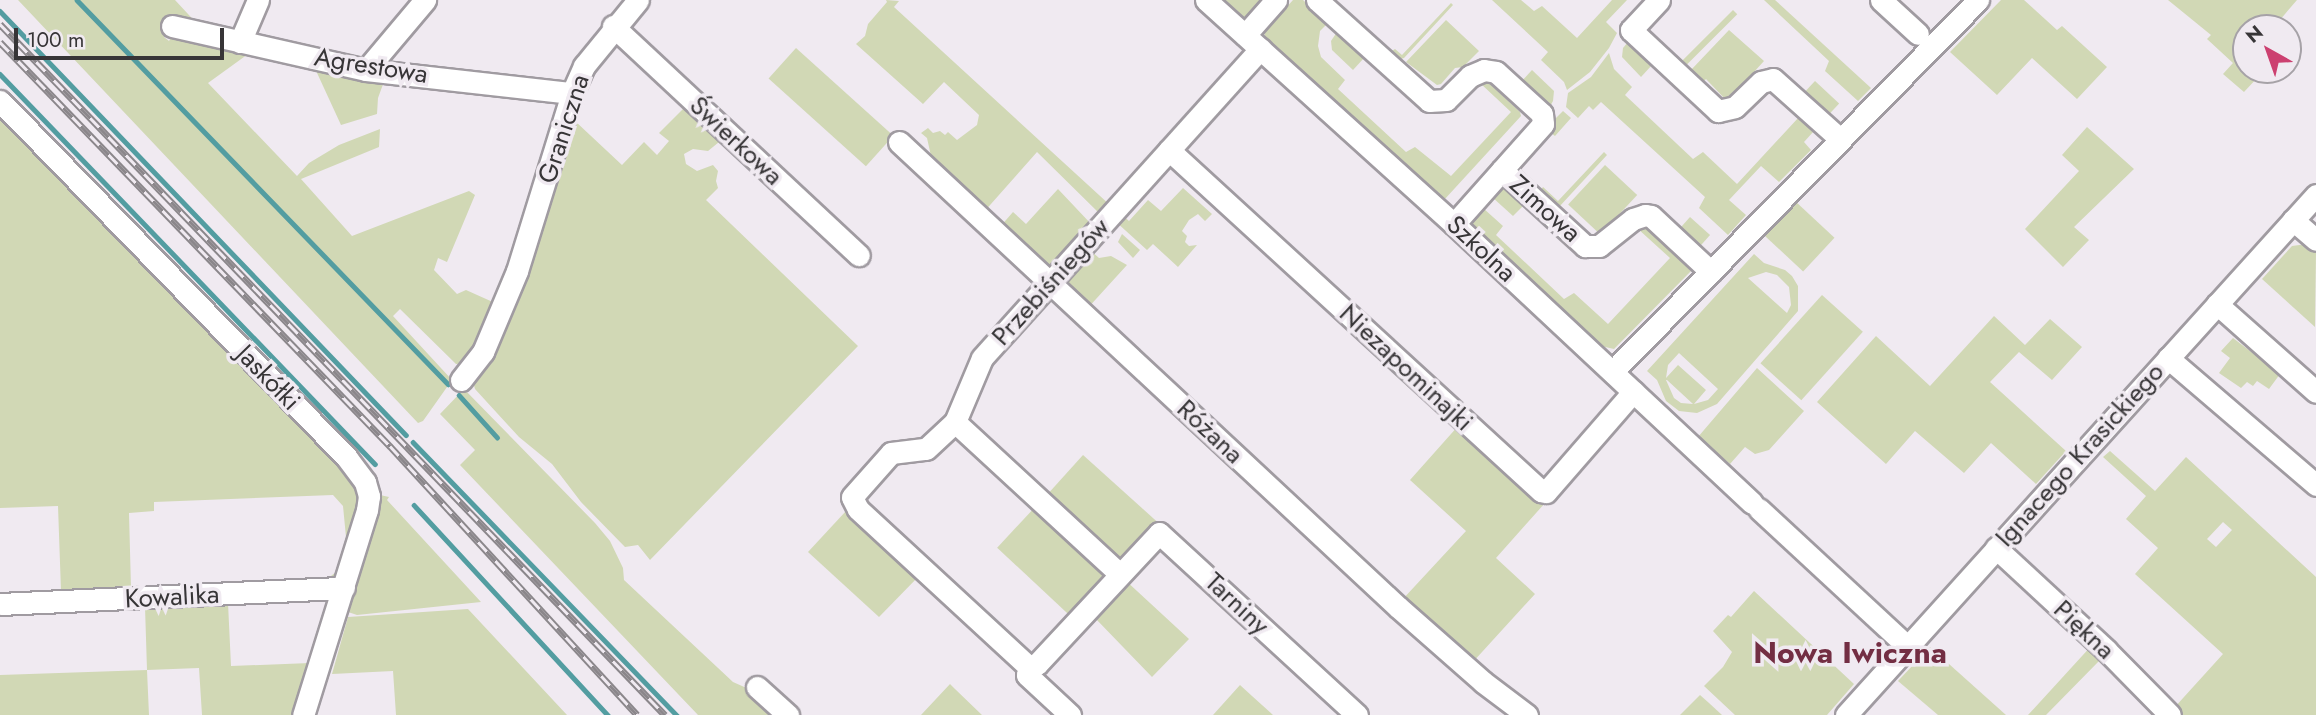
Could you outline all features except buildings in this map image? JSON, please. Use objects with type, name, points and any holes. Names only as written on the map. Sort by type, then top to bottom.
[{"type":"street","points":[[240,41],[258,0]]},
{"type":"street","points":[[366,69],[425,0]]},
{"type":"street","name":"Graniczna","points":[[461,380],[483,352],[531,233],[572,93],[584,66],[613,26],[638,0]]},
{"type":"street","name":"Szkolna","points":[[1206,0],[1454,224],[1907,646]]},
{"type":"street","name":"Przebiśniegów","points":[[1030,667],[854,503],[854,492],[891,453],[926,449],[955,422],[982,358],[1169,150],[1253,42],[1276,0]]},
{"type":"street","name":"Zimowa","points":[[1317,0],[1429,101],[1446,100],[1470,76],[1484,70],[1496,72],[1542,114],[1543,124],[1502,170],[1585,246],[1599,246],[1633,219],[1651,216],[1711,272]]},
{"type":"street","points":[[1659,0],[1631,30],[1718,111],[1735,107],[1761,82],[1773,79],[1840,139]]},
{"type":"street","points":[[1881,0],[1918,34]]},
{"type":"street","points":[[1612,372],[1978,0]]},
{"type":"street","name":"Agrestowa","points":[[172,26],[366,69],[572,93]]},
{"type":"street","name":"Świerkowa","points":[[613,26],[859,256]]},
{"type":"street","name":"Jaskółki","points":[[0,101],[347,458],[365,482],[369,502],[303,715]]},
{"type":"street","name":"Różana","points":[[898,142],[1398,607],[1483,682],[1527,715]]},
{"type":"street","name":"Niezapominajki","points":[[1169,150],[1541,491],[1546,492],[1633,391]]},
{"type":"street","points":[[1454,224],[1502,170]]},
{"type":"street","name":"Ignacego Krasickiego","points":[[1846,715],[2316,195]]},
{"type":"street","points":[[2294,220],[2316,240]]},
{"type":"street","points":[[2217,304],[2316,392]]},
{"type":"street","points":[[2168,358],[2316,485]]},
{"type":"street","points":[[955,422],[1119,574]]},
{"type":"street","name":"Tarniny","points":[[1030,667],[1037,664],[1155,535],[1161,534],[1357,715]]},
{"type":"street","name":"Piękna","points":[[1996,548],[2106,650],[2170,715]]},
{"type":"street","name":"Kowalika","points":[[0,604],[344,588]]},
{"type":"street","points":[[1030,667],[1027,675],[1070,715]]},
{"type":"street","points":[[757,687],[788,715]]},
{"type":"green space","points":[[18,0],[175,0],[201,28],[175,32],[255,49],[208,83],[297,176],[309,163],[339,145],[380,129],[379,147],[301,179],[352,236],[469,191],[475,195],[447,262],[438,258],[434,270],[457,294],[466,290],[495,303],[467,363],[456,364],[400,309],[393,316],[452,380],[423,421],[418,423]],"holes":[[[174,32],[169,41],[164,37],[169,33]]]},
{"type":"green space","points":[[886,0],[899,1],[894,7],[1111,206],[1101,215],[1037,152],[983,213],[933,165],[927,138],[921,133],[928,128],[933,133],[940,131],[945,135],[948,132],[957,140],[977,125],[979,115],[944,82],[923,104],[856,44],[865,36],[868,24]]},
{"type":"green space","points":[[1218,0],[1265,0],[1248,18],[1243,19]]},
{"type":"green space","points":[[1293,0],[1303,0],[1328,23],[1320,31],[1318,46],[1321,57],[1345,80],[1338,89],[1406,152],[1415,147],[1451,176],[1511,112],[1480,83],[1489,83],[1521,116],[1444,200],[1265,37],[1264,32]]},
{"type":"green space","points":[[1492,0],[1521,0],[1534,11],[1542,6],[1577,38],[1612,0],[1627,0],[1606,22],[1617,33],[1609,48],[1590,72],[1567,90],[1564,82],[1541,60],[1548,52]]},
{"type":"green space","points":[[1764,0],[1775,0],[1871,88],[1858,101],[1825,71],[1829,61]]},
{"type":"green space","points":[[2001,0],[2024,0],[2057,30],[2062,26],[2107,67],[2077,99],[2032,58],[1997,95],[1950,52]]},
{"type":"green space","points":[[2168,0],[2297,0],[2285,14],[2232,14],[2232,62],[2207,39],[2211,35]]},
{"type":"green space","points":[[1451,3],[1453,5],[1404,58],[1401,59],[1392,51],[1395,49],[1402,55]]},
{"type":"green space","points":[[1733,10],[1737,14],[1685,67],[1681,62]]},
{"type":"green space","points":[[1446,20],[1479,51],[1463,67],[1455,68],[1437,85],[1406,62]]},
{"type":"green space","points":[[1729,30],[1764,61],[1733,95],[1725,99],[1706,79],[1704,81],[1691,70]]},
{"type":"green space","points":[[1337,32],[1364,58],[1353,70],[1332,50],[1331,41]]},
{"type":"green space","points":[[1628,42],[1652,65],[1641,77],[1622,57],[1623,48]]},
{"type":"green space","points":[[796,48],[893,136],[866,166],[769,78]]},
{"type":"green space","points":[[1609,53],[1614,69],[1632,87],[1625,95],[1693,159],[1703,152],[1737,184],[1799,117],[1814,131],[1804,142],[1811,150],[1779,182],[1761,166],[1729,200],[1746,215],[1728,235],[1699,208],[1705,197],[1601,102],[1593,110],[1589,106],[1578,118],[1566,107],[1568,93],[1591,77]]},
{"type":"green space","points":[[312,62],[386,76],[378,98],[377,114],[341,125]]},
{"type":"green space","points":[[2232,64],[2232,82],[2223,74]]},
{"type":"green space","points":[[1532,70],[1554,91],[1549,108],[1521,82]]},
{"type":"green space","points":[[1815,81],[1839,104],[1830,114],[1805,91]]},
{"type":"green space","points":[[2235,84],[2251,84],[2244,92]]},
{"type":"green space","points":[[687,105],[724,138],[708,151],[693,149],[684,154],[686,164],[697,171],[713,165],[718,171],[718,188],[706,200],[858,346],[650,560],[638,545],[625,547],[581,502],[552,464],[519,437],[475,389],[473,382],[541,230],[575,121],[622,165],[644,142],[657,155],[669,141],[659,133]]},
{"type":"green space","points":[[0,108],[352,477],[359,499],[358,517],[335,581],[326,580],[336,572],[346,537],[343,506],[333,495],[154,502],[154,511],[129,513],[131,588],[61,591],[58,506],[0,508]]},
{"type":"green space","points":[[1563,111],[1571,118],[1555,136],[1551,133],[1556,128],[1555,119]]},
{"type":"green space","points":[[2087,127],[2134,169],[2074,227],[2089,240],[2063,267],[2025,229],[2079,171],[2062,155]]},
{"type":"green space","points":[[1604,152],[1607,155],[1559,207],[1541,190],[1543,187],[1558,201]]},
{"type":"green space","points":[[1605,165],[1637,195],[1600,235],[1568,204]]},
{"type":"green space","points":[[1183,188],[1212,214],[1205,221],[1198,214],[1189,220],[1182,231],[1187,236],[1185,242],[1189,246],[1197,245],[1178,267],[1153,244],[1147,250],[1115,221],[1121,214],[1129,221],[1148,200],[1161,211]]},
{"type":"green space","points":[[1506,188],[1524,205],[1513,216],[1492,197],[1499,189]]},
{"type":"green space","points":[[1058,189],[1092,225],[1052,273],[999,228],[1013,212],[1026,224]]},
{"type":"green space","points":[[1795,201],[1834,238],[1803,271],[1764,235]]},
{"type":"green space","points":[[1483,208],[1503,226],[1496,235],[1564,299],[1574,293],[1608,324],[1670,258],[1637,228],[1645,227],[1691,271],[1614,349],[1601,346],[1472,226],[1471,222]]},
{"type":"green space","points":[[1690,217],[1710,235],[1700,246],[1680,228]]},
{"type":"green space","points":[[1122,234],[1140,250],[1133,258],[1118,242]]},
{"type":"green space","points":[[2307,244],[2316,253],[2315,327],[2262,279],[2292,246]]},
{"type":"green space","points":[[1090,250],[1099,258],[1111,256],[1127,265],[1086,310],[1058,285]]},
{"type":"green space","points":[[1754,254],[1764,263],[1785,270],[1792,276],[1798,286],[1798,311],[1717,404],[1697,413],[1679,411],[1666,401],[1657,380],[1647,371]],"holes":[[[1766,272],[1777,275],[1789,287],[1791,305],[1787,313],[1748,278]],[[1679,353],[1718,389],[1708,400],[1694,404],[1706,390],[1678,365],[1666,378],[1668,365]],[[1666,380],[1693,404],[1681,403],[1674,398]]]},
{"type":"green space","points":[[1822,295],[1863,332],[1801,400],[1760,363]]},
{"type":"green space","points":[[1994,316],[2025,345],[2050,319],[2082,347],[2052,380],[2019,352],[1990,382],[2066,451],[2036,484],[1991,443],[1964,473],[1915,431],[1886,464],[1817,402],[1876,336],[1930,386]]},
{"type":"green space","points":[[2233,338],[2280,374],[2269,389],[2257,381],[2253,386],[2247,382],[2241,388],[2219,373],[2230,358],[2221,351]]},
{"type":"green space","points":[[1757,368],[1804,411],[1769,450],[1755,454],[1745,447],[1730,464],[1698,437]]},
{"type":"green space","points":[[464,389],[595,523],[610,541],[623,568],[624,580],[733,682],[751,690],[778,715],[698,715],[460,465],[475,450],[440,414]]},
{"type":"green space","points":[[1459,425],[1545,503],[1496,558],[1535,594],[1472,663],[1402,600],[1466,531],[1410,480]]},
{"type":"green space","points":[[2110,451],[2155,491],[2186,457],[2316,577],[2316,715],[2182,715],[2174,708],[2223,654],[2135,574],[2158,548],[2126,519],[2146,496],[2103,457]],"holes":[[[2223,522],[2232,530],[2216,547],[2207,539]]]},
{"type":"green space","points":[[1083,455],[1157,521],[1118,564],[1045,497]]},
{"type":"green space","points":[[380,495],[389,497],[387,500],[481,602],[357,615],[342,610]]},
{"type":"green space","points":[[1036,506],[1109,574],[1070,616],[997,548]]},
{"type":"green space","points":[[846,511],[851,512],[920,575],[879,617],[808,552]]},
{"type":"green space","points":[[1124,579],[1189,639],[1152,677],[1095,618],[1101,613],[1102,603]]},
{"type":"green space","points":[[1754,591],[1854,684],[1827,715],[1735,715],[1704,686],[1723,667],[1732,652],[1713,631],[1728,615],[1731,617]]},
{"type":"green space","points":[[228,603],[231,666],[310,663],[294,715],[202,715],[199,668],[147,670],[145,607]]},
{"type":"green space","points":[[468,609],[567,715],[396,715],[393,671],[332,674],[348,617]]},
{"type":"green space","points":[[2093,644],[2157,715],[2100,660],[2046,715],[2028,715]]},
{"type":"green space","points":[[1930,647],[2006,715],[1938,715],[1898,681]]},
{"type":"green space","points":[[147,670],[149,715],[0,715],[0,675]]},
{"type":"green space","points":[[950,684],[955,689],[982,715],[921,715]]},
{"type":"green space","points":[[1240,685],[1252,696],[1273,715],[1213,715]]},
{"type":"green space","points":[[1700,695],[1709,703],[1722,715],[1680,715]]},
{"type":"waterway","points":[[77,0],[448,384]]},
{"type":"waterway","points":[[0,11],[406,435]]},
{"type":"waterway","points":[[0,74],[375,464]]},
{"type":"waterway","points":[[459,395],[497,437]]},
{"type":"waterway","points":[[413,442],[677,715]]},
{"type":"waterway","points":[[414,505],[608,715]]},
{"type":"railway","points":[[0,24],[665,715]]},
{"type":"railway","points":[[0,42],[390,446],[637,715]]},
{"type":"district","name":"Nowa Iwiczna","points":[[1850,653]]}]
